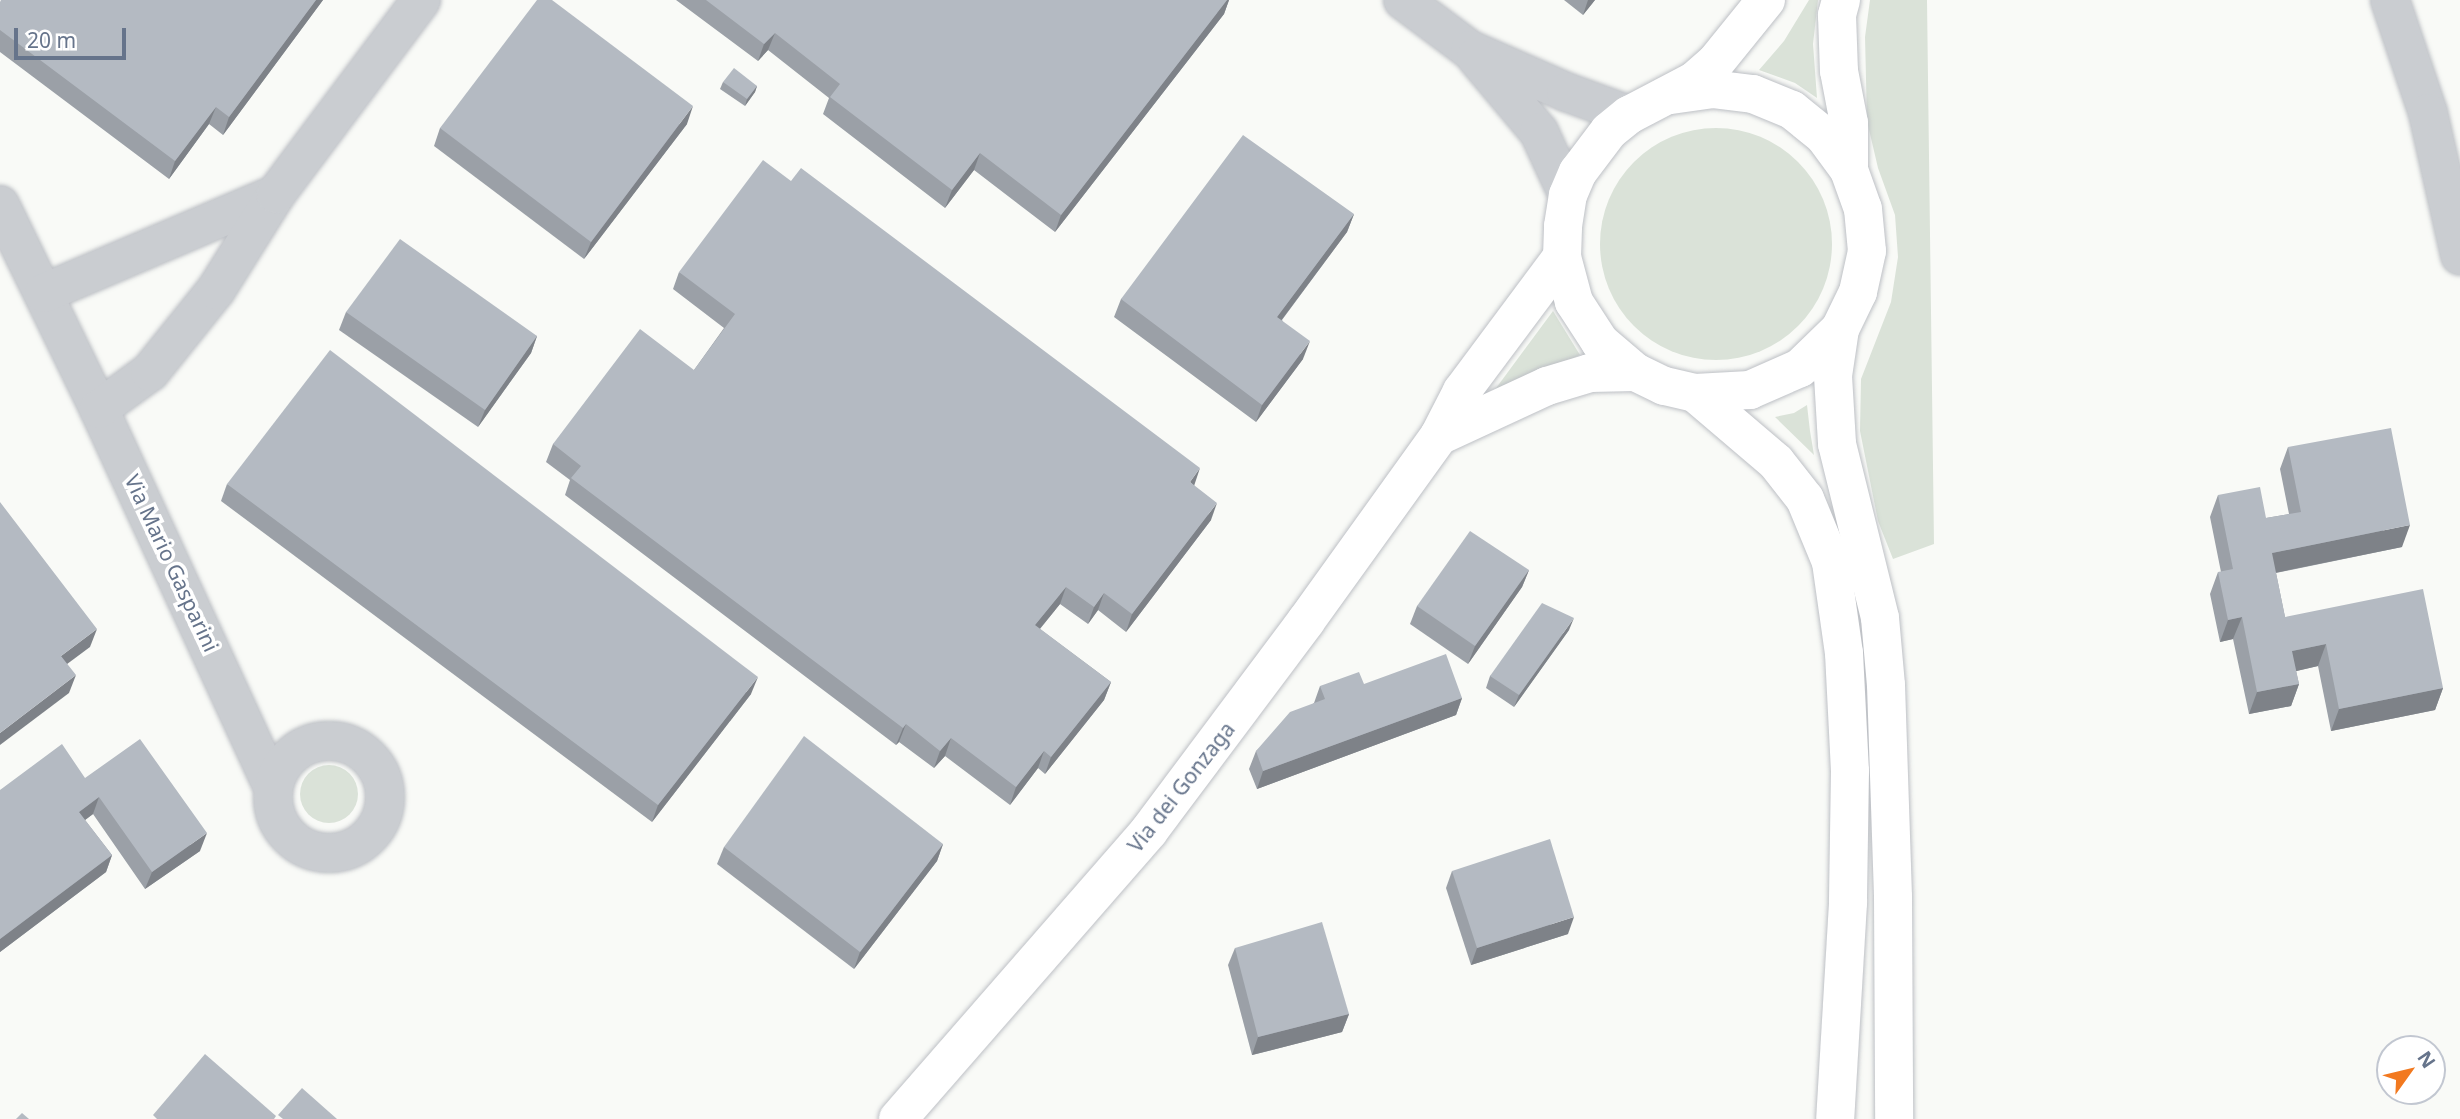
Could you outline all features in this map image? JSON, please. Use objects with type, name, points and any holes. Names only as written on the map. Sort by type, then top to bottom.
[{"type":"main road","name":"Via dei Gonzaga","points":[[1671,95],[1712,89],[1753,94],[1792,110],[1824,136],[1849,170],[1863,209],[1867,251],[1858,292],[1840,329],[1800,368],[1750,390],[1695,393],[1664,386],[1635,372],[1600,342],[1574,302],[1562,257],[1563,226],[1569,195],[1592,150],[1629,115],[1671,95],[1715,63],[1766,0]]},
{"type":"main road","name":"Via dei Gonzaga","points":[[1841,0],[1837,15],[1839,71],[1849,123],[1849,170]]},
{"type":"main road","name":"Via dei Gonzaga","points":[[898,1119],[1149,831],[1298,632],[1439,436],[1462,391],[1562,257]]},
{"type":"main road","points":[[1840,329],[1833,376],[1837,444],[1880,618],[1886,685],[1893,883],[1894,1119]]},
{"type":"main road","name":"Via dei Gonzaga","points":[[1439,436],[1547,386],[1590,373],[1635,372]]},
{"type":"main road","points":[[1695,393],[1776,462],[1805,499],[1831,562],[1844,653],[1850,771],[1848,903],[1835,1119]]},
{"type":"street","points":[[99,409],[150,372],[216,290],[276,194],[421,0]]},
{"type":"street","points":[[1403,0],[1470,50],[1566,93],[1629,115]]},
{"type":"street","points":[[2390,0],[2428,113],[2460,254]]},
{"type":"street","points":[[1470,50],[1539,132],[1569,195]]},
{"type":"street","points":[[44,293],[276,194]]},
{"type":"street","name":"Via Mario Gasparini","points":[[0,205],[244,718],[273,787],[272,806],[279,825],[291,840],[307,850],[327,854],[346,852],[363,842],[376,828],[384,811],[385,791],[380,773],[369,757],[353,745],[334,740],[315,742],[297,750]]},
{"type":"street","points":[[244,718],[297,750],[282,766],[273,787]]},
{"type":"shaded area","points":[[1809,0],[1818,0],[1813,44],[1817,98],[1795,83],[1759,70],[1784,41]]},
{"type":"shaded area","points":[[1870,0],[1927,0],[1934,544],[1893,559],[1878,521],[1860,431],[1861,379],[1891,302],[1898,257],[1895,215],[1878,168],[1867,121],[1865,37]]},
{"type":"shaded area","points":[[1705,128],[1727,128],[1771,141],[1790,154],[1806,170],[1819,189],[1827,210],[1832,244],[1830,267],[1819,299],[1806,318],[1790,334],[1771,347],[1750,355],[1727,360],[1705,360],[1661,347],[1642,334],[1626,318],[1613,299],[1605,278],[1600,255],[1600,233],[1613,189],[1626,170],[1642,154],[1661,141],[1682,133]]},
{"type":"shaded area","points":[[1553,311],[1580,355],[1491,395]]},
{"type":"shaded area","points":[[1807,405],[1814,455],[1775,417],[1794,413]]},
{"type":"shaded area","points":[[323,765],[335,765],[350,773],[358,788],[358,800],[350,815],[335,823],[323,823],[308,815],[300,800],[300,788],[308,773]]},
{"type":"building","points":[[1,0],[316,0],[229,117],[216,107],[175,161],[0,30]]},
{"type":"building","points":[[537,0],[552,0],[693,106],[591,242],[440,128]]},
{"type":"building","points":[[706,0],[1227,0],[1061,215],[980,153],[952,190],[830,97],[840,84],[775,33],[764,44]]},
{"type":"building","points":[[734,68],[757,86],[747,99],[723,82]]},
{"type":"building","points":[[1243,135],[1354,214],[1277,317],[1310,341],[1262,405],[1121,299]]},
{"type":"building","points":[[763,160],[791,181],[801,168],[1200,468],[1190,482],[1217,503],[1132,614],[1104,593],[1094,607],[1066,587],[1035,625],[1111,682],[1051,757],[1044,751],[1016,787],[951,738],[940,751],[906,724],[903,728],[571,478],[581,466],[553,444],[640,329],[694,370],[735,314],[679,272]]},
{"type":"building","points":[[400,239],[537,336],[485,410],[346,312]]},
{"type":"building","points":[[330,350],[758,677],[658,805],[227,484]]},
{"type":"building","points":[[2391,428],[2410,525],[2272,553],[2285,617],[2423,589],[2443,688],[2339,709],[2326,644],[2292,651],[2299,684],[2257,692],[2242,617],[2228,620],[2218,572],[2233,569],[2218,495],[2260,487],[2266,518],[2301,512],[2288,447]]},
{"type":"building","points":[[0,502],[97,629],[61,656],[76,675],[0,733]]},
{"type":"building","points":[[1470,531],[1529,570],[1475,646],[1417,606]]},
{"type":"building","points":[[1542,603],[1574,618],[1519,695],[1490,676]]},
{"type":"building","points":[[1446,654],[1462,698],[1263,771],[1256,751],[1290,712],[1325,699],[1320,686],[1359,672],[1364,684]]},
{"type":"building","points":[[804,736],[943,844],[860,952],[724,847]]},
{"type":"building","points":[[140,739],[207,833],[152,872],[99,797],[79,812],[112,855],[0,939],[0,790],[62,744],[85,778]]},
{"type":"building","points":[[1550,839],[1574,917],[1477,948],[1452,871]]},
{"type":"building","points":[[1322,922],[1349,1014],[1258,1037],[1235,948]]},
{"type":"building","points":[[205,1054],[276,1116],[274,1119],[157,1119],[153,1115]]},
{"type":"building","points":[[302,1088],[337,1119],[283,1119],[278,1115]]},
{"type":"building","points":[[22,1113],[29,1119],[16,1119]]}]
